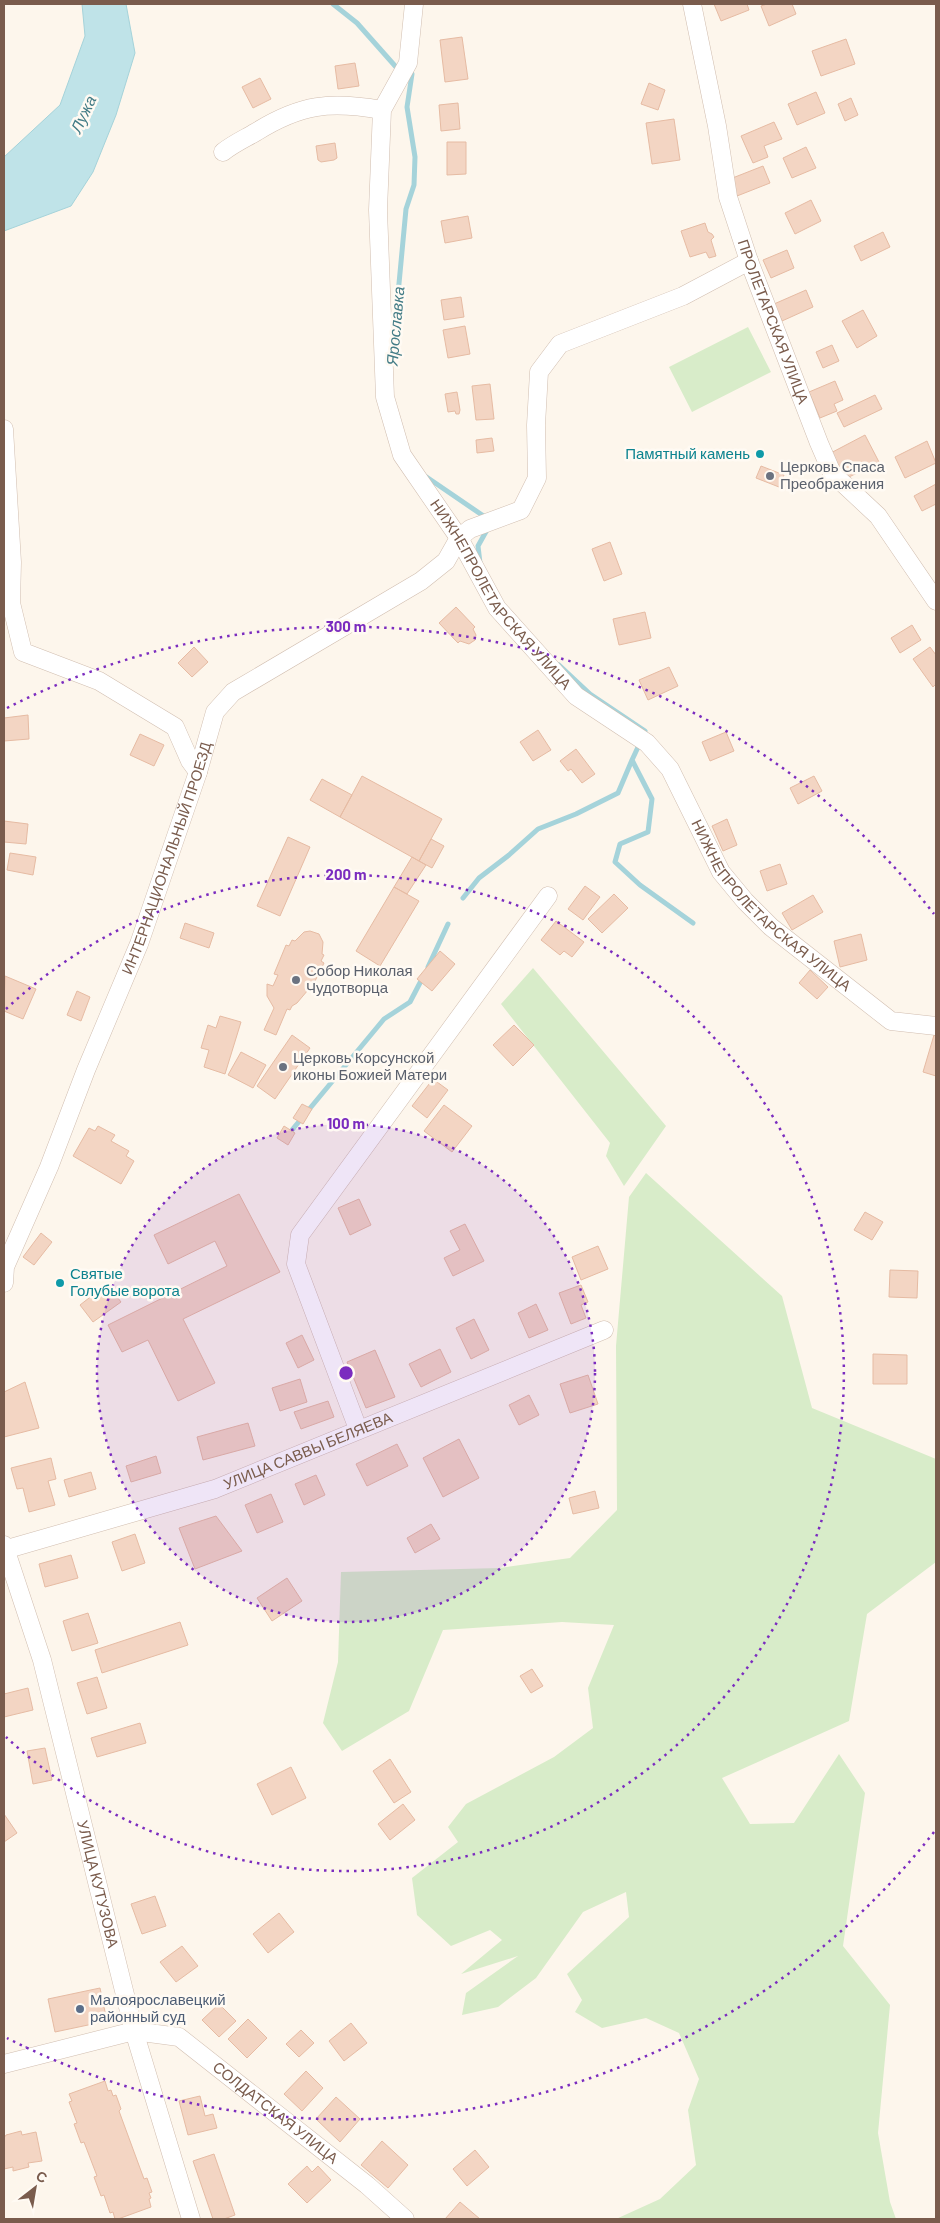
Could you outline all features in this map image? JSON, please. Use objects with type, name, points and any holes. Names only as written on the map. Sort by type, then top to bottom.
[{"type":"street","name":"НИЖНЕПРОЛЕТАРСКАЯ УЛИЦА","points":[[414,4],[408,63],[382,110],[378,210],[385,398],[402,456],[459,538],[497,608],[576,696],[647,743],[670,769],[720,872],[745,901],[771,927],[891,1022],[936,1026]]},
{"type":"street","name":"ПРОЛЕТАРСКАЯ УЛИЦА","points":[[692,4],[718,126],[728,198],[749,261],[832,473],[878,516],[936,601]]},
{"type":"street","points":[[223,152],[238,140],[273,120],[302,108],[351,105],[382,110]]},
{"type":"street","points":[[459,538],[470,529],[487,521],[521,510],[537,478],[536,425],[539,372],[560,344],[683,296],[749,261]]},
{"type":"street","points":[[4,429],[7,461],[7,507],[12,562],[11,603],[23,652],[99,681],[175,726],[190,761],[198,772]]},
{"type":"street","name":"ИНТЕРНАЦИОНАЛЬНЫЙ ПРОЕЗД","points":[[4,1282],[5,1266],[49,1167],[86,1070],[139,944],[198,772],[215,712],[233,692],[421,581],[446,561],[459,538]]},
{"type":"street","points":[[358,1429],[296,1264],[300,1235],[548,896]]},
{"type":"street","name":"УЛИЦА САВВЫ БЕЛЯЕВА","points":[[4,1549],[214,1489],[604,1330]]},
{"type":"street","name":"УЛИЦА КУТУЗОВА","points":[[4,1549],[42,1660],[134,2031],[191,2219]]},
{"type":"street","points":[[4,2064],[134,2031]]},
{"type":"street","name":"СОЛДАТСКАЯ УЛИЦА","points":[[134,2031],[179,2037],[367,2185],[405,2219]]},
{"type":"green space","points":[[748,327],[771,372],[692,412],[669,367]]},
{"type":"green space","points":[[533,968],[666,1126],[624,1186],[606,1156],[610,1143],[501,1004]]},
{"type":"green space","points":[[646,1173],[782,1296],[812,1408],[936,1459],[936,1562],[867,1614],[849,1721],[722,1778],[750,1824],[794,1823],[839,1754],[865,1793],[843,1946],[890,2005],[878,2133],[890,2202],[896,2219],[616,2219],[660,2199],[696,2165],[688,2110],[699,2079],[679,2033],[646,2018],[602,2028],[575,2012],[582,2000],[567,1974],[629,1917],[626,1892],[583,1912],[536,1978],[498,2007],[462,2015],[466,1993],[518,1956],[461,1974],[502,1940],[490,1930],[451,1946],[417,1915],[412,1878],[458,1842],[448,1827],[466,1804],[554,1757],[593,1728],[588,1688],[614,1625],[562,1622],[443,1630],[409,1711],[342,1751],[323,1723],[338,1662],[341,1572],[500,1568],[570,1558],[617,1510],[616,1346],[629,1197]]},
{"type":"water","name":"Лужа","points":[[82,4],[126,4],[135,53],[116,115],[93,172],[71,206],[4,231],[4,157],[60,105],[85,36]]},
{"type":"building","points":[[714,4],[747,4],[749,10],[721,21]]},
{"type":"building","points":[[767,4],[792,4],[796,14],[769,26],[761,6]]},
{"type":"building","points":[[462,37],[468,79],[445,82],[440,40]]},
{"type":"building","points":[[846,39],[855,64],[821,76],[812,51]]},
{"type":"building","points":[[355,63],[359,86],[338,89],[335,66]]},
{"type":"building","points":[[260,78],[271,99],[253,108],[242,87]]},
{"type":"building","points":[[649,83],[665,90],[658,110],[641,104]]},
{"type":"building","points":[[816,92],[825,113],[797,125],[788,104]]},
{"type":"building","points":[[851,98],[858,115],[845,121],[838,104]]},
{"type":"building","points":[[458,103],[460,129],[441,131],[439,105]]},
{"type":"building","points":[[674,119],[680,160],[652,164],[646,123]]},
{"type":"building","points":[[774,122],[782,139],[764,146],[768,157],[753,163],[741,136]]},
{"type":"building","points":[[447,142],[466,142],[466,174],[447,175]]},
{"type":"building","points":[[335,143],[337,158],[321,162],[318,160],[316,146]]},
{"type":"building","points":[[806,147],[816,168],[792,178],[783,158]]},
{"type":"building","points":[[763,166],[770,183],[737,196],[730,179]]},
{"type":"building","points":[[811,200],[821,221],[795,234],[785,213]]},
{"type":"building","points":[[468,216],[472,238],[445,243],[441,221]]},
{"type":"building","points":[[705,223],[708,232],[714,237],[711,240],[716,256],[709,258],[706,252],[690,257],[681,231]]},
{"type":"building","points":[[883,232],[890,247],[861,261],[854,246]]},
{"type":"building","points":[[787,250],[794,268],[771,278],[763,260]]},
{"type":"building","points":[[806,290],[813,307],[782,321],[774,304]]},
{"type":"building","points":[[461,297],[464,317],[444,320],[441,300]]},
{"type":"building","points":[[863,310],[877,336],[857,348],[842,321]]},
{"type":"building","points":[[465,326],[470,354],[448,358],[443,330]]},
{"type":"building","points":[[832,345],[839,361],[823,368],[816,352]]},
{"type":"building","points":[[835,381],[843,400],[834,404],[837,411],[820,418],[809,392]]},
{"type":"building","points":[[490,384],[494,419],[476,420],[472,386]]},
{"type":"building","points":[[457,392],[459,414],[456,414],[455,411],[448,412],[445,394]]},
{"type":"building","points":[[875,395],[882,409],[844,427],[837,413]]},
{"type":"building","points":[[865,435],[879,462],[839,482],[825,456]]},
{"type":"building","points":[[492,438],[494,451],[477,453],[476,440]]},
{"type":"building","points":[[927,441],[936,463],[905,478],[895,457]]},
{"type":"building","name":"Церковь Спаса Преображения","points":[[761,466],[784,475],[779,487],[756,478]]},
{"type":"building","points":[[936,484],[936,504],[922,511],[914,496]]},
{"type":"building","points":[[610,542],[622,574],[604,581],[592,549]]},
{"type":"building","points":[[456,607],[475,627],[473,629],[476,635],[475,640],[469,644],[460,641],[458,643],[439,623]]},
{"type":"building","points":[[645,612],[651,638],[619,645],[613,619]]},
{"type":"building","points":[[912,625],[921,640],[900,653],[891,638]]},
{"type":"building","points":[[194,647],[208,662],[192,677],[178,663]]},
{"type":"building","points":[[930,647],[936,655],[936,684],[933,687],[913,659]]},
{"type":"building","points":[[669,667],[678,686],[648,700],[639,680]]},
{"type":"building","points":[[28,715],[29,739],[4,741],[4,718]]},
{"type":"building","points":[[538,730],[551,750],[533,761],[520,742]]},
{"type":"building","points":[[726,732],[734,751],[710,761],[702,742]]},
{"type":"building","points":[[140,734],[164,745],[154,766],[130,755]]},
{"type":"building","points":[[576,749],[595,774],[582,783],[571,769],[568,771],[560,761]]},
{"type":"building","points":[[362,776],[442,819],[419,861],[340,817]]},
{"type":"building","points":[[814,776],[822,791],[798,804],[790,788]]},
{"type":"building","points":[[322,779],[352,795],[340,817],[310,800]]},
{"type":"building","points":[[727,819],[737,845],[723,851],[712,826]]},
{"type":"building","points":[[4,821],[28,824],[26,844],[4,842]]},
{"type":"building","points":[[288,837],[310,847],[280,916],[257,906]]},
{"type":"building","points":[[431,839],[444,846],[432,868],[419,861]]},
{"type":"building","points":[[10,853],[36,857],[33,875],[7,870]]},
{"type":"building","points":[[412,857],[426,865],[407,894],[394,887]]},
{"type":"building","points":[[780,864],[787,884],[767,891],[760,871]]},
{"type":"building","points":[[585,886],[600,897],[583,920],[568,909]]},
{"type":"building","points":[[394,887],[419,901],[380,966],[356,951]]},
{"type":"building","points":[[614,894],[628,908],[602,933],[588,919]]},
{"type":"building","points":[[813,895],[823,912],[792,930],[782,913]]},
{"type":"building","points":[[556,921],[584,942],[572,957],[564,951],[560,955],[541,940]]},
{"type":"building","points":[[185,923],[214,933],[209,948],[180,938]]},
{"type":"building","name":"Собор Николая Чудотворца","points":[[310,931],[319,934],[323,942],[322,954],[324,955],[321,961],[324,963],[310,991],[308,990],[290,1010],[287,1009],[276,1035],[264,1030],[274,1008],[267,996],[267,984],[273,986],[278,975],[274,974],[286,945],[289,946],[292,940],[295,941],[304,932]]},
{"type":"building","points":[[861,934],[867,960],[840,967],[834,941]]},
{"type":"building","points":[[440,951],[455,964],[432,991],[417,979]]},
{"type":"building","points":[[810,970],[828,987],[817,999],[799,983]]},
{"type":"building","points":[[5,976],[36,989],[23,1019],[4,1011]]},
{"type":"building","points":[[77,991],[90,997],[81,1021],[67,1015]]},
{"type":"building","points":[[220,1016],[241,1022],[225,1074],[204,1067],[209,1050],[201,1048],[208,1025],[216,1028]]},
{"type":"building","points":[[514,1025],[534,1045],[513,1066],[493,1045]]},
{"type":"building","name":"Церковь Корсунской иконы Божией Матери","points":[[292,1035],[310,1048],[275,1099],[257,1086]]},
{"type":"building","points":[[934,1035],[936,1036],[936,1076],[923,1072]]},
{"type":"building","points":[[241,1052],[266,1065],[253,1088],[228,1075]]},
{"type":"building","points":[[433,1079],[448,1090],[427,1118],[412,1106]]},
{"type":"building","points":[[302,1104],[312,1109],[303,1124],[293,1118]]},
{"type":"building","points":[[444,1105],[472,1126],[452,1152],[424,1131]]},
{"type":"building","points":[[98,1126],[115,1135],[111,1141],[129,1151],[126,1156],[134,1161],[121,1184],[73,1156],[89,1128],[95,1131]]},
{"type":"building","points":[[284,1126],[295,1133],[288,1145],[277,1138]]},
{"type":"building","points":[[239,1194],[280,1272],[183,1319],[215,1383],[178,1401],[148,1340],[122,1352],[108,1325],[227,1266],[215,1241],[168,1264],[154,1235]]},
{"type":"building","points":[[359,1199],[371,1225],[350,1235],[338,1208]]},
{"type":"building","points":[[865,1212],[883,1222],[872,1240],[854,1230]]},
{"type":"building","points":[[465,1224],[484,1261],[453,1276],[444,1258],[460,1250],[450,1231]]},
{"type":"building","points":[[41,1233],[52,1242],[34,1265],[23,1257]]},
{"type":"building","points":[[598,1246],[608,1269],[581,1280],[572,1257]]},
{"type":"building","points":[[890,1270],[918,1271],[917,1298],[889,1297]]},
{"type":"building","points":[[107,1284],[121,1302],[93,1322],[80,1305]]},
{"type":"building","points":[[581,1285],[588,1302],[581,1305],[586,1318],[571,1324],[559,1293]]},
{"type":"building","points":[[536,1304],[548,1330],[529,1338],[518,1313]]},
{"type":"building","points":[[474,1319],[489,1350],[471,1359],[456,1328]]},
{"type":"building","points":[[302,1335],[314,1360],[298,1368],[286,1343]]},
{"type":"building","points":[[440,1349],[451,1372],[421,1387],[409,1364]]},
{"type":"building","points":[[375,1350],[395,1397],[366,1408],[347,1362]]},
{"type":"building","points":[[873,1354],[907,1355],[907,1384],[873,1384]]},
{"type":"building","points":[[588,1375],[598,1404],[570,1413],[560,1384]]},
{"type":"building","points":[[300,1379],[307,1402],[280,1411],[272,1388]]},
{"type":"building","points":[[25,1382],[39,1428],[4,1437],[4,1392]]},
{"type":"building","points":[[529,1395],[539,1415],[519,1425],[509,1405]]},
{"type":"building","points":[[328,1401],[334,1417],[301,1429],[294,1412]]},
{"type":"building","points":[[248,1423],[255,1446],[203,1460],[197,1437]]},
{"type":"building","points":[[459,1439],[479,1478],[443,1497],[423,1458]]},
{"type":"building","points":[[397,1444],[408,1466],[367,1486],[356,1464]]},
{"type":"building","points":[[156,1456],[161,1473],[131,1482],[126,1466]]},
{"type":"building","points":[[51,1458],[56,1479],[48,1481],[55,1505],[29,1512],[23,1488],[17,1489],[11,1468]]},
{"type":"building","points":[[91,1472],[96,1489],[69,1497],[64,1480]]},
{"type":"building","points":[[316,1475],[325,1495],[304,1505],[295,1484]]},
{"type":"building","points":[[595,1491],[599,1508],[573,1514],[569,1498]]},
{"type":"building","points":[[271,1494],[283,1522],[257,1533],[245,1505]]},
{"type":"building","points":[[216,1516],[242,1551],[195,1569],[179,1528]]},
{"type":"building","points":[[431,1524],[440,1539],[415,1553],[407,1538]]},
{"type":"building","points":[[135,1534],[145,1563],[122,1571],[112,1542]]},
{"type":"building","points":[[71,1555],[78,1578],[45,1587],[39,1564]]},
{"type":"building","points":[[287,1578],[302,1601],[272,1621],[257,1598]]},
{"type":"building","points":[[88,1613],[98,1643],[72,1651],[63,1621]]},
{"type":"building","points":[[180,1622],[188,1645],[102,1673],[95,1650]]},
{"type":"building","points":[[532,1669],[543,1686],[531,1693],[520,1676]]},
{"type":"building","points":[[97,1677],[107,1708],[87,1714],[77,1683]]},
{"type":"building","points":[[28,1688],[33,1710],[4,1717],[4,1694]]},
{"type":"building","points":[[140,1723],[146,1743],[97,1757],[91,1738]]},
{"type":"building","points":[[45,1748],[52,1780],[33,1784],[27,1751]]},
{"type":"building","points":[[390,1759],[411,1792],[394,1803],[373,1771]]},
{"type":"building","points":[[291,1767],[306,1798],[272,1815],[257,1784]]},
{"type":"building","points":[[403,1804],[415,1820],[390,1840],[378,1824]]},
{"type":"building","points":[[4,1814],[17,1833],[4,1842]]},
{"type":"building","points":[[155,1896],[166,1926],[142,1934],[131,1904]]},
{"type":"building","points":[[279,1913],[294,1932],[268,1953],[253,1934]]},
{"type":"building","points":[[182,1946],[198,1966],[176,1982],[160,1962]]},
{"type":"building","points":[[100,1988],[107,2021],[55,2032],[48,1999]]},
{"type":"building","points":[[219,2004],[236,2021],[219,2037],[202,2020]]},
{"type":"building","points":[[248,2019],[267,2038],[247,2058],[228,2039]]},
{"type":"building","points":[[351,2023],[367,2043],[344,2061],[329,2041]]},
{"type":"building","points":[[301,2030],[314,2043],[299,2057],[286,2044]]},
{"type":"building","points":[[306,2071],[323,2088],[302,2111],[284,2094]]},
{"type":"building","points":[[105,2081],[108,2091],[111,2090],[113,2096],[116,2095],[121,2109],[119,2111],[144,2179],[147,2178],[152,2192],[149,2193],[151,2207],[118,2219],[115,2219],[113,2212],[110,2213],[104,2195],[101,2196],[94,2177],[97,2176],[84,2142],[81,2143],[74,2124],[77,2123],[69,2102],[72,2101],[69,2094]]},
{"type":"building","points":[[200,2096],[205,2116],[213,2114],[217,2128],[188,2135],[179,2101]]},
{"type":"building","points":[[336,2097],[360,2119],[340,2142],[316,2119]]},
{"type":"building","points":[[21,2131],[22,2135],[36,2132],[42,2161],[28,2163],[29,2167],[13,2171],[13,2167],[4,2169],[4,2138],[6,2135]]},
{"type":"building","points":[[382,2141],[408,2165],[388,2188],[361,2165]]},
{"type":"building","points":[[475,2150],[489,2167],[467,2186],[453,2169]]},
{"type":"building","points":[[214,2154],[235,2215],[224,2219],[213,2219],[193,2161]]},
{"type":"building","points":[[307,2166],[312,2172],[318,2166],[331,2180],[307,2203],[288,2184]]},
{"type":"building","points":[[460,2202],[480,2219],[445,2219]]},
{"type":"waterway","points":[[333,4],[357,23],[396,67]]},
{"type":"waterway","name":"Ярославка","points":[[392,358],[406,209],[414,185],[415,157],[407,107],[412,74]]},
{"type":"waterway","name":"Ярославка","points":[[425,476],[485,517],[486,520]]},
{"type":"waterway","name":"Ярославка","points":[[480,563],[478,546],[488,528]]},
{"type":"waterway","name":"Ярославка","points":[[559,665],[590,694],[645,731]]},
{"type":"waterway","name":"Ярославка","points":[[639,745],[632,760],[652,799],[648,832],[620,844],[615,862],[640,885],[693,923]]},
{"type":"waterway","points":[[463,898],[479,878],[538,829],[576,814],[618,793],[632,760]]},
{"type":"waterway","points":[[428,967],[448,924]]},
{"type":"waterway","points":[[287,1136],[384,1019],[410,1002],[423,977]]},
{"type":"place","name":"Памятный камень","points":[[760,454]]},
{"type":"place","name":"Церковь Спаса Преображения","points":[[770,476]]},
{"type":"place","name":"Собор Николая Чудотворца","points":[[296,980]]},
{"type":"place","name":"Церковь Корсунской иконы Божией Матери","points":[[283,1067]]},
{"type":"place","name":"Святые Голубые ворота","points":[[60,1283]]},
{"type":"place","name":"Малоярославецкий районный суд","points":[[80,2009]]}]
